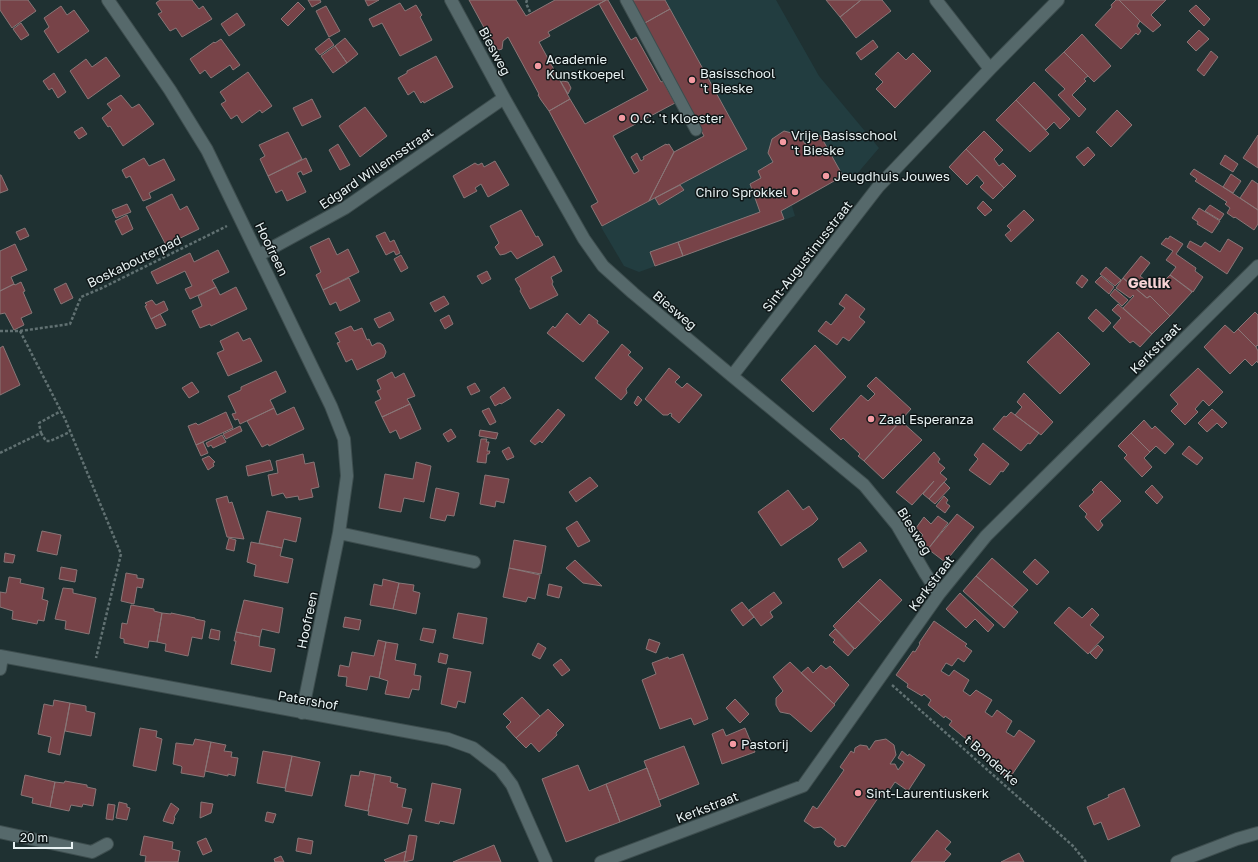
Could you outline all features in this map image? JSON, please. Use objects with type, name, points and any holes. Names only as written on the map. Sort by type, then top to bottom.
[{"type":"street","name":"Hoofreen","points":[[108,0],[170,90],[207,150],[242,219],[331,406],[344,439],[347,476],[339,534],[302,713]]},
{"type":"street","name":"Biesweg","points":[[451,0],[504,98],[584,239],[603,266],[633,293],[864,485],[897,525],[924,574],[939,594]]},
{"type":"street","points":[[936,0],[990,69]]},
{"type":"street","name":"Sint-Augustinusstraat","points":[[732,376],[878,187],[1058,0]]},
{"type":"street","name":"Edgard Willemsstraat","points":[[259,255],[345,208],[504,98]]},
{"type":"street","name":"Kerkstraat","points":[[601,862],[803,786],[939,594],[986,536],[1258,266]]},
{"type":"street","points":[[339,534],[474,562]]},
{"type":"street","name":"Patershof","points":[[0,670],[1,656],[448,740],[473,748],[500,769],[512,785],[546,862]]},
{"type":"street","points":[[0,832],[92,852],[107,844]]},
{"type":"street","points":[[1177,862],[1237,839],[1258,833]]},
{"type":"lane","points":[[626,0],[696,130]]},
{"type":"path","points":[[527,0],[526,3],[530,12]]},
{"type":"path","name":"Boskabouterpad","points":[[0,331],[20,331],[70,324],[81,298],[242,219]]},
{"type":"path","points":[[20,331],[61,411],[120,554],[92,674]]},
{"type":"path","points":[[61,411],[39,423],[41,433],[46,441],[50,441],[70,432]]},
{"type":"path","points":[[0,453],[41,433]]},
{"type":"path","name":"t Bonderke","points":[[881,676],[1073,846],[1086,862]]},
{"type":"shaded area","name":"Vrije Basisschool 't Bieske","points":[[665,0],[776,0],[819,76],[879,148],[850,182],[843,176],[792,206],[795,216],[639,272],[624,266],[601,227],[649,201],[674,152],[704,136],[643,24],[670,9]]},
{"type":"building","points":[[0,0],[28,0],[36,11],[12,28],[0,10]]},
{"type":"building","points":[[160,0],[192,0],[199,9],[203,6],[212,19],[182,37],[176,28],[170,31],[158,14],[162,12],[156,3]]},
{"type":"building","points":[[308,0],[320,0],[321,2],[312,7]]},
{"type":"building","points":[[365,0],[379,0],[368,6]]},
{"type":"building","name":"Academie Kunstkoepel","points":[[469,0],[516,0],[526,16],[555,0],[606,0],[548,32],[550,36],[539,42],[570,99],[549,111],[538,95],[539,94],[508,37],[503,41],[502,49],[499,50],[495,46],[492,48],[486,36],[488,35]]},
{"type":"building","name":"O.C. 't Kloester","points":[[608,0],[631,40],[636,37],[661,82],[663,81],[675,103],[613,136],[634,174],[639,171],[631,157],[637,153],[641,161],[644,159],[643,157],[666,144],[669,144],[674,152],[649,201],[602,226],[591,206],[598,202],[549,111],[570,99],[585,124],[648,90],[599,4]]},
{"type":"building","points":[[631,0],[665,0],[670,9],[643,24]]},
{"type":"building","points":[[826,0],[861,0],[840,17]]},
{"type":"building","points":[[861,0],[882,0],[891,11],[856,38],[840,17]]},
{"type":"building","points":[[1116,0],[1119,0],[1140,21],[1137,26],[1141,31],[1138,35],[1136,33],[1121,49],[1095,25],[1112,7],[1111,5]]},
{"type":"building","points":[[1119,0],[1166,0],[1151,15],[1161,25],[1153,32]]},
{"type":"building","points":[[298,2],[305,9],[288,26],[281,19]]},
{"type":"building","points":[[400,3],[405,11],[416,5],[422,15],[420,17],[432,40],[400,56],[382,23],[373,27],[369,19]]},
{"type":"building","points":[[1196,5],[1210,19],[1204,26],[1189,11]]},
{"type":"building","points":[[61,6],[67,15],[74,10],[89,31],[58,53],[44,31],[49,27],[44,18]]},
{"type":"building","points":[[326,6],[340,31],[329,37],[316,11]]},
{"type":"building","name":"Basisschool 't Bieske","points":[[670,9],[747,149],[649,201],[674,152],[704,136],[643,24]]},
{"type":"building","points":[[237,13],[245,25],[229,36],[221,24]]},
{"type":"building","points":[[21,23],[29,35],[21,40],[13,29]]},
{"type":"building","points":[[1199,30],[1209,39],[1196,51],[1187,42]]},
{"type":"building","points":[[1082,34],[1111,66],[1094,82],[1064,52]]},
{"type":"building","points":[[329,38],[334,45],[320,55],[315,49]]},
{"type":"building","points":[[345,38],[358,54],[347,63],[335,46]]},
{"type":"building","points":[[221,39],[240,65],[233,70],[230,65],[211,78],[205,70],[200,74],[190,59],[214,42],[215,43]]},
{"type":"building","points":[[873,40],[878,47],[861,60],[856,53]]},
{"type":"building","points":[[335,46],[347,63],[333,73],[321,56]]},
{"type":"building","points":[[1211,51],[1218,57],[1204,76],[1197,70]]},
{"type":"building","points":[[898,52],[906,60],[913,53],[931,71],[895,108],[876,89],[883,82],[875,74]]},
{"type":"building","points":[[1064,52],[1088,76],[1084,79],[1086,81],[1072,95],[1086,109],[1079,117],[1058,95],[1065,89],[1045,70]]},
{"type":"building","points":[[436,56],[453,87],[424,103],[423,101],[421,103],[414,91],[408,95],[398,78],[407,73],[407,71]]},
{"type":"building","points":[[106,57],[120,76],[88,99],[70,71],[86,59],[92,67]]},
{"type":"building","points":[[248,72],[272,106],[262,113],[260,110],[242,123],[237,115],[231,119],[221,104],[226,101],[220,92]]},
{"type":"building","points":[[54,73],[66,92],[58,98],[52,88],[49,90],[43,81]]},
{"type":"building","points":[[561,82],[568,82],[571,88],[568,94]]},
{"type":"building","points":[[1034,82],[1070,119],[1060,129],[1054,122],[1046,130],[1016,100]]},
{"type":"building","points":[[121,95],[132,108],[139,104],[154,124],[123,146],[110,126],[108,127],[102,118],[112,110],[107,104]]},
{"type":"building","points":[[312,99],[321,117],[302,126],[293,108]]},
{"type":"building","points":[[1016,100],[1049,134],[1030,152],[996,120]]},
{"type":"building","points":[[365,107],[387,136],[360,157],[339,126]]},
{"type":"building","points":[[1117,110],[1132,125],[1111,147],[1096,132]]},
{"type":"building","points":[[82,127],[87,134],[79,139],[74,132]]},
{"type":"building","points":[[784,131],[799,135],[805,144],[820,135],[843,176],[781,211],[784,219],[683,256],[678,242],[760,212],[750,184],[761,178],[758,171],[773,162],[768,153],[772,139]]},
{"type":"building","points":[[984,131],[1003,150],[994,159],[999,166],[1003,163],[1016,176],[1004,188],[966,149]]},
{"type":"building","points":[[288,132],[302,159],[268,176],[260,159],[265,156],[259,145]]},
{"type":"building","points":[[1258,135],[1258,168],[1243,158]]},
{"type":"building","points":[[338,144],[350,165],[340,170],[329,150]]},
{"type":"building","points":[[1088,147],[1095,155],[1084,166],[1076,157]]},
{"type":"building","points":[[966,149],[1004,188],[993,199],[980,187],[984,183],[977,175],[967,185],[949,167]]},
{"type":"building","points":[[1225,155],[1238,164],[1233,172],[1220,164]]},
{"type":"building","points":[[144,158],[149,166],[164,159],[175,180],[149,193],[151,198],[143,201],[130,176],[126,178],[122,170]]},
{"type":"building","points":[[306,158],[312,171],[303,175],[301,171],[297,173],[306,192],[287,201],[282,190],[276,193],[268,176]]},
{"type":"building","points":[[495,161],[509,185],[488,197],[481,184],[475,188],[477,191],[464,198],[453,176],[475,163],[478,165],[482,163],[484,167]]},
{"type":"building","points":[[1194,169],[1258,210],[1258,224],[1254,230],[1227,213],[1230,208],[1225,204],[1227,202],[1195,181],[1197,179],[1190,174]]},
{"type":"building","points":[[1231,174],[1241,181],[1233,193],[1223,187]]},
{"type":"building","points":[[0,175],[8,190],[0,193]]},
{"type":"building","points":[[1252,180],[1258,184],[1258,210],[1240,198]]},
{"type":"building","points":[[680,185],[684,190],[659,205],[655,198]]},
{"type":"building","points":[[172,194],[180,210],[187,206],[199,229],[166,245],[146,207]]},
{"type":"building","points":[[983,201],[992,210],[985,216],[977,208]]},
{"type":"building","points":[[127,204],[131,212],[116,218],[112,210]]},
{"type":"building","points":[[1210,205],[1224,214],[1220,220],[1205,211]]},
{"type":"building","points":[[1199,208],[1220,221],[1212,233],[1197,224],[1198,222],[1192,218]]},
{"type":"building","points":[[521,210],[536,237],[538,236],[543,245],[517,259],[511,251],[500,255],[495,247],[499,243],[490,226]]},
{"type":"building","points":[[1024,210],[1034,220],[1011,242],[1005,235],[1011,230],[1007,226]]},
{"type":"building","points":[[127,215],[133,229],[122,235],[115,221]]},
{"type":"building","points":[[25,228],[29,236],[20,240],[16,232]]},
{"type":"building","points":[[385,232],[390,242],[394,240],[400,253],[396,255],[394,251],[386,255],[376,236]]},
{"type":"building","points":[[1170,236],[1183,244],[1176,254],[1196,268],[1195,271],[1203,277],[1193,292],[1170,275],[1176,267],[1166,260],[1173,251],[1161,244]]},
{"type":"building","points":[[329,238],[337,255],[348,249],[359,272],[323,290],[316,275],[321,272],[310,247]]},
{"type":"building","points":[[1228,239],[1243,248],[1227,274],[1187,247],[1190,241],[1201,247],[1205,242],[1220,252]]},
{"type":"building","points":[[678,242],[683,256],[655,266],[650,252]]},
{"type":"building","points":[[15,244],[27,270],[11,277],[14,284],[0,291],[0,251]]},
{"type":"building","points":[[218,250],[229,272],[212,280],[216,287],[190,299],[185,289],[192,286],[185,271],[157,284],[151,272],[190,253],[194,262]]},
{"type":"building","points":[[401,255],[408,268],[401,272],[394,259]]},
{"type":"building","points":[[554,256],[562,271],[551,277],[553,282],[552,284],[558,295],[530,309],[515,279]]},
{"type":"building","points":[[1141,256],[1150,263],[1140,276],[1156,288],[1162,280],[1164,281],[1170,275],[1192,292],[1170,316],[1150,296],[1147,298],[1123,278]]},
{"type":"building","points":[[1106,267],[1121,280],[1115,286],[1100,274]]},
{"type":"building","points":[[487,271],[491,279],[482,284],[477,276]]},
{"type":"building","points":[[1082,275],[1088,280],[1082,288],[1076,283]]},
{"type":"building","points":[[1101,276],[1114,287],[1109,294],[1095,282]]},
{"type":"building","points":[[349,278],[360,301],[340,311],[336,302],[330,305],[323,290]]},
{"type":"building","points":[[1123,278],[1147,298],[1150,296],[1170,316],[1152,334],[1123,308],[1134,296],[1133,295],[1130,298],[1116,288]]},
{"type":"building","points":[[21,282],[25,291],[23,292],[32,313],[21,318],[24,325],[14,330],[5,313],[0,314],[0,291]]},
{"type":"building","points":[[66,283],[73,298],[61,304],[54,289]]},
{"type":"building","points":[[216,287],[220,295],[236,287],[247,309],[211,326],[210,324],[200,328],[192,311],[202,306],[198,296]]},
{"type":"building","points":[[1115,289],[1128,300],[1122,306],[1110,295]]},
{"type":"building","points":[[846,294],[865,309],[859,317],[865,322],[849,341],[843,337],[837,345],[818,331],[826,321],[831,325],[845,308],[839,304]]},
{"type":"building","points":[[444,296],[449,304],[435,312],[430,303]]},
{"type":"building","points":[[152,300],[156,305],[164,301],[168,310],[151,319],[145,303]]},
{"type":"building","points":[[1118,304],[1152,334],[1140,347],[1133,341],[1130,343],[1113,327],[1121,318],[1112,310]]},
{"type":"building","points":[[1096,309],[1111,323],[1103,332],[1088,318]]},
{"type":"building","points":[[390,312],[394,320],[379,328],[374,319]]},
{"type":"building","points":[[1255,312],[1258,315],[1258,346],[1257,345],[1256,347],[1238,329]]},
{"type":"building","points":[[567,313],[580,325],[589,314],[598,321],[597,323],[609,332],[583,362],[547,333],[553,326],[555,328]]},
{"type":"building","points":[[160,314],[166,325],[156,329],[151,319]]},
{"type":"building","points":[[449,315],[453,324],[445,329],[440,320]]},
{"type":"building","points":[[1225,325],[1234,333],[1238,329],[1256,347],[1258,351],[1258,363],[1257,361],[1252,366],[1245,359],[1230,374],[1204,347]]},
{"type":"building","points":[[351,326],[354,331],[362,328],[367,340],[369,339],[372,346],[377,343],[383,345],[386,352],[384,357],[357,370],[352,359],[346,362],[337,343],[340,342],[335,333]]},
{"type":"building","points":[[238,332],[243,341],[250,338],[262,361],[228,376],[217,353],[224,350],[220,341]]},
{"type":"building","points":[[1058,332],[1090,364],[1060,394],[1027,362]]},
{"type":"building","points":[[622,344],[631,352],[628,355],[643,368],[626,389],[627,393],[621,400],[595,378]]},
{"type":"building","points":[[815,345],[846,377],[813,412],[781,380]]},
{"type":"building","points":[[3,346],[20,385],[0,395],[0,348]]},
{"type":"building","points":[[669,368],[680,377],[675,382],[682,388],[687,383],[702,395],[679,423],[671,416],[672,414],[670,413],[668,415],[663,415],[645,399]]},
{"type":"building","points":[[1198,368],[1223,392],[1209,406],[1203,400],[1195,409],[1198,412],[1185,425],[1171,411],[1178,404],[1170,395]]},
{"type":"building","points":[[276,371],[286,392],[270,400],[274,408],[240,424],[238,419],[235,420],[232,414],[236,413],[228,396],[241,390],[241,387]]},
{"type":"building","points":[[392,372],[395,378],[404,373],[415,396],[407,399],[410,404],[382,417],[375,402],[381,399],[377,391],[381,389],[377,380]]},
{"type":"building","name":"Zaal Esperanza","points":[[876,377],[911,409],[864,461],[858,456],[860,454],[843,438],[841,440],[830,429],[861,395],[868,401],[875,394],[867,386]]},
{"type":"building","points":[[192,382],[199,392],[189,398],[182,388]]},
{"type":"building","points":[[475,383],[480,391],[471,395],[467,387]]},
{"type":"building","points":[[504,387],[511,398],[495,406],[490,397]]},
{"type":"building","points":[[1024,393],[1053,422],[1041,435],[1015,415],[1022,407],[1017,402]]},
{"type":"building","points":[[638,396],[642,400],[637,406],[634,403]]},
{"type":"building","points":[[410,404],[421,429],[400,439],[396,430],[390,433],[382,417]]},
{"type":"building","points":[[294,407],[304,429],[269,446],[268,444],[262,447],[247,421],[274,408],[277,415]]},
{"type":"building","points":[[489,408],[496,422],[490,425],[482,411]]},
{"type":"building","points":[[558,409],[565,415],[542,443],[540,441],[535,445],[530,441]]},
{"type":"building","points":[[1212,409],[1227,423],[1222,428],[1217,423],[1207,432],[1198,423]]},
{"type":"building","points":[[226,412],[233,428],[196,445],[188,426],[196,423],[198,425]]},
{"type":"building","points":[[1011,412],[1039,433],[1030,444],[1028,443],[1021,451],[993,429],[1004,416],[1006,417]]},
{"type":"building","points":[[1144,420],[1152,429],[1155,426],[1174,444],[1165,454],[1156,446],[1150,452],[1131,433]]},
{"type":"building","points":[[901,421],[922,440],[883,479],[864,461]]},
{"type":"building","points":[[240,426],[242,431],[226,439],[223,434]]},
{"type":"building","points":[[451,429],[456,437],[448,442],[443,434]]},
{"type":"building","points":[[480,430],[498,433],[496,439],[479,436]]},
{"type":"building","points":[[1131,433],[1150,452],[1144,458],[1152,467],[1142,477],[1124,458],[1127,455],[1118,446]]},
{"type":"building","points":[[222,435],[226,442],[213,448],[211,445],[208,447],[206,443]]},
{"type":"building","points":[[481,439],[487,439],[486,442],[489,442],[487,451],[490,451],[489,454],[487,454],[486,463],[477,462]]},
{"type":"building","points":[[203,442],[208,453],[201,456],[196,445]]},
{"type":"building","points":[[983,443],[1009,464],[1003,472],[1001,471],[990,485],[969,470],[978,459],[974,455]]},
{"type":"building","points":[[1189,446],[1203,458],[1197,465],[1182,454]]},
{"type":"building","points":[[509,447],[514,457],[507,460],[502,451]]},
{"type":"building","points":[[934,452],[940,459],[938,462],[945,468],[940,473],[947,479],[929,499],[923,494],[934,481],[912,505],[896,492]]},
{"type":"building","points":[[303,454],[305,464],[314,462],[319,487],[311,489],[313,497],[299,500],[298,496],[286,498],[283,493],[272,496],[268,475],[278,473],[276,461]]},
{"type":"building","points":[[209,456],[215,462],[213,463],[214,466],[208,470],[202,459]]},
{"type":"building","points":[[270,460],[273,470],[248,476],[246,466]]},
{"type":"building","points":[[416,462],[431,466],[424,502],[404,498],[401,512],[379,508],[385,474],[413,479]]},
{"type":"building","points":[[485,475],[509,479],[504,503],[496,501],[495,507],[480,504]]},
{"type":"building","points":[[590,477],[598,486],[576,502],[569,492]]},
{"type":"building","points":[[1101,481],[1121,501],[1100,521],[1103,525],[1098,531],[1085,517],[1087,514],[1079,506],[1094,492],[1092,490]]},
{"type":"building","points":[[944,482],[950,488],[935,504],[929,499]]},
{"type":"building","points":[[1152,485],[1163,497],[1157,504],[1145,492]]},
{"type":"building","points":[[436,488],[459,493],[454,516],[447,515],[445,521],[430,518]]},
{"type":"building","points":[[788,490],[803,510],[809,506],[818,519],[781,546],[758,512]]},
{"type":"building","points":[[227,496],[229,503],[232,502],[244,539],[227,537],[216,499]]},
{"type":"building","points":[[944,496],[948,500],[946,503],[950,506],[945,513],[936,506]]},
{"type":"building","points":[[267,511],[301,518],[296,542],[284,539],[282,548],[259,543]]},
{"type":"building","points":[[957,514],[974,527],[945,562],[928,549]]},
{"type":"building","points":[[938,516],[948,523],[928,549],[918,541],[923,535],[916,528],[924,517],[931,524]]},
{"type":"building","points":[[577,521],[590,541],[578,547],[566,528]]},
{"type":"building","points":[[42,531],[61,535],[57,555],[37,551]]},
{"type":"building","points":[[229,538],[236,540],[234,551],[226,549]]},
{"type":"building","points":[[514,540],[546,546],[541,574],[509,568]]},
{"type":"building","points":[[251,542],[282,548],[280,556],[293,559],[288,583],[254,576],[256,565],[247,562]]},
{"type":"building","points":[[860,542],[867,551],[843,568],[838,559]]},
{"type":"building","points":[[5,553],[15,555],[13,563],[4,562]]},
{"type":"building","points":[[992,558],[1028,590],[1012,607],[976,576]]},
{"type":"building","points":[[1035,559],[1049,572],[1037,585],[1023,572]]},
{"type":"building","points":[[575,560],[602,586],[583,583],[566,568]]},
{"type":"building","points":[[61,567],[77,570],[75,582],[59,579]]},
{"type":"building","points":[[509,568],[540,575],[535,599],[528,597],[526,602],[503,597]]},
{"type":"building","points":[[126,573],[137,575],[137,578],[144,579],[142,588],[137,587],[134,604],[121,601]]},
{"type":"building","points":[[976,576],[1018,612],[1004,628],[963,591]]},
{"type":"building","points":[[9,577],[21,579],[20,583],[44,588],[42,599],[48,601],[44,621],[38,620],[37,624],[12,619],[13,611],[0,607],[0,592],[6,593]]},
{"type":"building","points":[[383,579],[399,583],[393,609],[370,605],[374,584],[382,586]]},
{"type":"building","points":[[880,579],[902,600],[881,622],[858,601]]},
{"type":"building","points":[[399,583],[414,585],[413,591],[420,593],[416,614],[393,609]]},
{"type":"building","points":[[549,584],[562,587],[559,598],[547,595]]},
{"type":"building","points":[[63,588],[73,589],[73,593],[96,598],[89,634],[65,629],[66,621],[55,619]]},
{"type":"building","points":[[774,592],[782,603],[770,612],[773,617],[761,626],[749,610]]},
{"type":"building","points":[[960,593],[994,625],[988,632],[975,619],[966,628],[946,609]]},
{"type":"building","points":[[244,600],[283,608],[279,633],[262,629],[260,637],[236,632]]},
{"type":"building","points":[[858,601],[881,622],[855,649],[833,626]]},
{"type":"building","points":[[742,602],[754,617],[743,626],[731,610]]},
{"type":"building","points":[[131,605],[154,609],[154,611],[162,613],[157,642],[149,641],[148,648],[124,643],[124,639],[120,638],[122,623],[127,624]]},
{"type":"building","points":[[1069,607],[1082,618],[1092,608],[1099,615],[1090,625],[1104,637],[1088,654],[1054,623]]},
{"type":"building","points":[[162,613],[171,613],[205,621],[202,639],[192,637],[188,656],[165,651],[166,644],[157,642]]},
{"type":"building","points":[[458,613],[487,618],[483,644],[453,638]]},
{"type":"building","points":[[345,617],[361,620],[359,630],[343,627]]},
{"type":"building","points":[[934,621],[967,644],[965,646],[972,651],[964,662],[958,658],[952,666],[946,663],[941,671],[949,676],[954,670],[969,680],[963,691],[970,696],[976,690],[992,700],[985,712],[992,717],[997,710],[1012,721],[1006,732],[1014,737],[1019,730],[1035,741],[1009,779],[992,767],[995,762],[970,746],[973,741],[968,737],[966,739],[949,725],[952,721],[945,716],[944,718],[928,705],[931,700],[924,694],[922,696],[907,687],[908,684],[896,675],[913,651],[915,652],[920,644],[919,643]]},
{"type":"building","points":[[423,628],[436,630],[433,643],[420,640]]},
{"type":"building","points":[[211,629],[220,631],[219,640],[209,638]]},
{"type":"building","points":[[835,629],[854,649],[848,656],[833,642],[835,640],[829,635]]},
{"type":"building","points":[[236,632],[260,637],[259,646],[275,649],[271,672],[231,664],[236,641],[234,641]]},
{"type":"building","points":[[649,639],[660,643],[656,653],[646,649]]},
{"type":"building","points":[[378,640],[386,642],[379,678],[370,676],[367,690],[346,686],[347,677],[338,676],[340,665],[349,667],[352,652],[374,656]]},
{"type":"building","points":[[386,642],[398,644],[395,660],[416,664],[414,675],[421,676],[419,690],[412,689],[409,698],[385,694],[388,681],[379,678]]},
{"type":"building","points":[[538,643],[546,648],[540,659],[532,655]]},
{"type":"building","points":[[1098,645],[1103,650],[1096,659],[1090,653]]},
{"type":"building","points":[[440,653],[448,655],[446,664],[438,662]]},
{"type":"building","points":[[683,654],[708,719],[694,725],[691,718],[660,729],[642,680],[656,674],[652,663],[668,657],[669,659]]},
{"type":"building","points":[[561,659],[570,670],[562,676],[553,665]]},
{"type":"building","points":[[790,662],[835,705],[811,732],[790,714],[780,712],[776,705],[776,698],[783,691],[773,677]]},
{"type":"building","points":[[821,665],[826,669],[830,666],[849,685],[834,704],[801,673],[808,667],[813,673]]},
{"type":"building","points":[[448,668],[471,672],[465,703],[458,701],[456,708],[441,704]]},
{"type":"building","points":[[522,697],[540,716],[516,738],[506,727],[511,722],[503,714]]},
{"type":"building","points":[[735,699],[749,714],[740,723],[726,708]]},
{"type":"building","points":[[54,700],[70,703],[60,755],[48,752],[51,737],[38,734],[44,704],[53,706]]},
{"type":"building","points":[[70,703],[86,706],[86,711],[95,713],[91,736],[65,731]]},
{"type":"building","points":[[548,709],[564,725],[556,733],[557,735],[539,752],[531,743],[526,748],[516,738]]},
{"type":"building","points":[[140,728],[157,731],[156,737],[162,739],[156,771],[133,766]]},
{"type":"building","name":"Pastorij","points":[[745,728],[755,752],[722,764],[712,734],[723,729],[726,736]]},
{"type":"building","points":[[195,739],[211,742],[204,777],[181,773],[182,767],[173,764],[176,743],[193,745]]},
{"type":"building","name":"Sint-Laurentiuskerk","points":[[886,739],[894,745],[896,755],[890,764],[895,764],[898,770],[904,762],[898,758],[902,751],[925,765],[908,791],[895,782],[884,798],[880,795],[845,847],[842,845],[838,847],[834,842],[836,839],[821,827],[814,828],[804,821],[813,806],[817,809],[844,770],[840,767],[851,751],[854,753],[855,748],[860,745],[867,746],[869,750],[875,741]]},
{"type":"building","points":[[211,742],[226,745],[224,751],[232,752],[231,757],[238,758],[235,776],[205,771]]},
{"type":"building","points":[[684,746],[699,784],[659,800],[644,761]]},
{"type":"building","points":[[263,751],[292,756],[285,788],[257,783]]},
{"type":"building","points":[[292,756],[320,762],[312,796],[285,791]]},
{"type":"building","points":[[578,765],[589,791],[606,784],[620,822],[566,842],[542,779]]},
{"type":"building","points":[[647,768],[661,806],[620,822],[606,784]]},
{"type":"building","points":[[360,771],[375,774],[368,811],[345,806],[351,775],[359,776]]},
{"type":"building","points":[[375,774],[391,777],[390,782],[398,784],[397,787],[406,789],[402,807],[412,809],[408,824],[368,815]]},
{"type":"building","points":[[25,775],[55,782],[50,807],[32,803],[33,798],[21,795]]},
{"type":"building","points":[[65,781],[87,785],[87,787],[96,789],[93,806],[83,804],[82,807],[71,805],[69,811],[50,807],[55,782],[64,783]]},
{"type":"building","points":[[432,783],[461,789],[454,824],[440,821],[439,824],[425,821]]},
{"type":"building","points":[[1124,788],[1140,826],[1108,840],[1101,822],[1094,825],[1087,807]]},
{"type":"building","points":[[119,802],[127,804],[127,807],[130,808],[127,820],[116,818]]},
{"type":"building","points":[[201,802],[213,804],[211,813],[200,818]]},
{"type":"building","points":[[171,803],[179,809],[174,817],[173,824],[163,821]]},
{"type":"building","points":[[108,804],[115,805],[113,820],[106,819]]},
{"type":"building","points":[[267,812],[276,814],[273,823],[265,821]]},
{"type":"building","points":[[937,830],[951,842],[945,849],[951,854],[944,862],[911,862]]},
{"type":"building","points":[[409,835],[417,836],[413,860],[404,862]]},
{"type":"building","points":[[144,836],[173,842],[172,849],[180,851],[178,862],[145,862],[146,856],[140,855]]},
{"type":"building","points":[[206,838],[212,851],[203,855],[197,842]]},
{"type":"building","points":[[298,838],[313,841],[311,854],[296,851]]},
{"type":"building","points":[[494,845],[501,862],[453,862]]},
{"type":"building","points":[[406,851],[404,862],[386,862],[384,860]]},
{"type":"building","points":[[1019,853],[1024,862],[1001,862]]},
{"type":"building","points":[[281,856],[284,862],[275,862],[274,859]]},
{"type":"place","name":"Academie Kunstkoepel","points":[[538,66]]},
{"type":"place","name":"Basisschool 't Bieske","points":[[692,80]]},
{"type":"place","name":"O.C. 't Kloester","points":[[622,118]]},
{"type":"place","name":"Vrije Basisschool 't Bieske","points":[[783,142]]},
{"type":"place","name":"Jeugdhuis Jouwes","points":[[826,176]]},
{"type":"place","name":"Chiro Sprokkel","points":[[795,192]]},
{"type":"place","name":"Zaal Esperanza","points":[[871,419]]},
{"type":"place","name":"Pastorij","points":[[733,744]]},
{"type":"place","name":"Sint-Laurentiuskerk","points":[[858,793]]},
{"type":"district","name":"Gellik","points":[[1149,282]]}]
